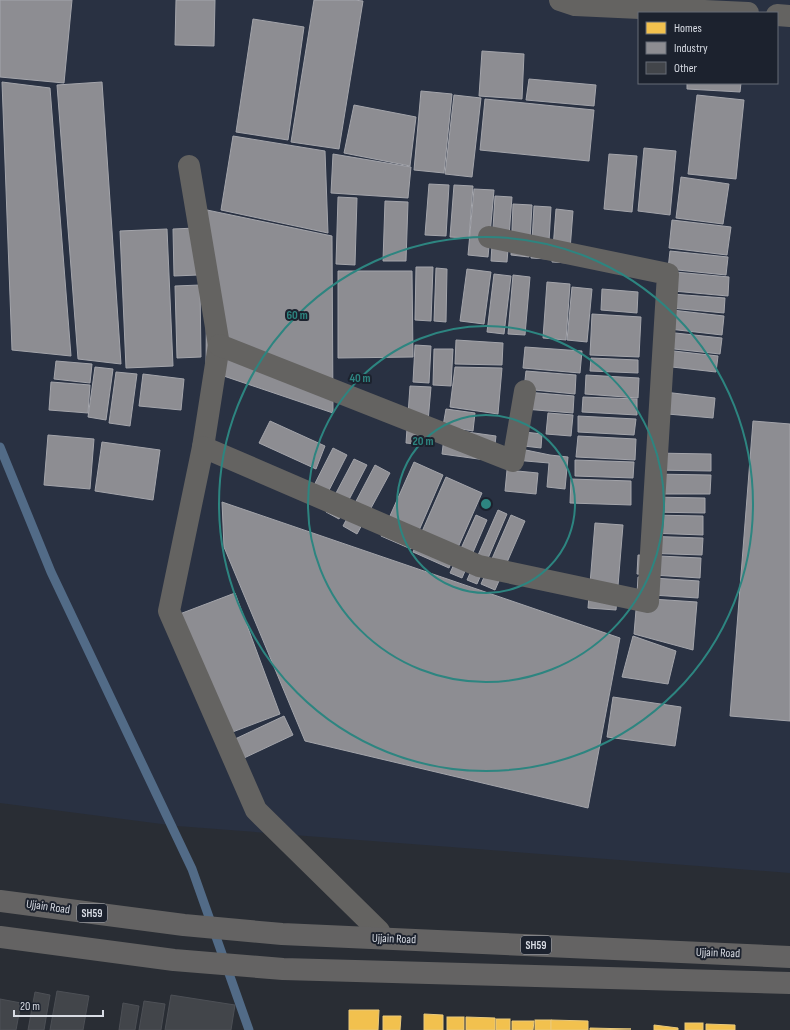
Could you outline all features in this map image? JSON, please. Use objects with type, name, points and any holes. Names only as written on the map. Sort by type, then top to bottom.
[{"type":"main road","name":"Ujjain Road","points":[[0,901],[184,925],[282,934],[790,957]]},
{"type":"main road","points":[[0,937],[174,960],[283,969],[790,983]]},
{"type":"street","points":[[560,0],[574,5],[726,12]]},
{"type":"street","points":[[778,15],[790,16]]},
{"type":"street","points":[[189,166],[219,345],[203,447],[169,611],[256,810],[380,931],[382,938]]},
{"type":"street","points":[[203,447],[479,566],[648,602],[668,274],[489,237]]},
{"type":"street","points":[[219,345],[513,461],[524,391]]},
{"type":"shaded area","points":[[0,0],[790,0],[790,873],[177,826],[0,803]]},
{"type":"building: Homes","points":[[349,1010],[379,1010],[378,1030],[349,1030]]},
{"type":"building: Homes","points":[[424,1014],[443,1015],[443,1030],[424,1030]]},
{"type":"building: Homes","points":[[383,1016],[401,1016],[400,1030],[383,1030]]},
{"type":"building: Homes","points":[[447,1017],[464,1017],[464,1030],[447,1030]]},
{"type":"building: Homes","points":[[466,1017],[495,1018],[495,1030],[466,1030]]},
{"type":"building: Homes","points":[[496,1019],[510,1019],[510,1030],[496,1030]]},
{"type":"building: Homes","points":[[535,1020],[551,1020],[551,1030],[535,1030]]},
{"type":"building: Homes","points":[[551,1020],[588,1021],[588,1030],[551,1030]]},
{"type":"building: Homes","points":[[512,1021],[534,1021],[533,1030],[512,1030]]},
{"type":"building: Homes","points":[[685,1023],[703,1023],[703,1030],[685,1030]]},
{"type":"building: Homes","points":[[706,1024],[735,1025],[735,1030],[706,1030]]},
{"type":"building: Homes","points":[[654,1025],[678,1028],[678,1030],[654,1030]]},
{"type":"building: Homes","points":[[590,1028],[631,1029],[590,1030]]},
{"type":"building: Industry","points":[[0,0],[72,0],[64,83],[0,77]]},
{"type":"building: Industry","points":[[176,0],[215,0],[214,46],[175,45]]},
{"type":"building: Industry","points":[[314,0],[363,1],[339,149],[291,142]]},
{"type":"building: Industry","points":[[253,19],[304,27],[288,140],[236,132]]},
{"type":"building: Industry","points":[[482,51],[524,54],[522,99],[479,96]]},
{"type":"building: Industry","points":[[529,79],[596,85],[594,106],[526,100]]},
{"type":"building: Industry","points":[[2,82],[50,88],[71,356],[12,350]]},
{"type":"building: Industry","points":[[102,82],[121,364],[78,359],[57,85]]},
{"type":"building: Industry","points":[[687,84],[741,84],[740,92],[687,89]]},
{"type":"building: Industry","points":[[421,91],[452,94],[444,173],[414,170]]},
{"type":"building: Industry","points":[[454,95],[481,98],[472,177],[445,174]]},
{"type":"building: Industry","points":[[697,95],[744,100],[736,179],[688,174]]},
{"type":"building: Industry","points":[[485,99],[594,110],[589,161],[480,150]]},
{"type":"building: Industry","points":[[354,105],[416,117],[410,166],[344,153]]},
{"type":"building: Industry","points":[[233,136],[325,151],[328,233],[221,210]]},
{"type":"building: Industry","points":[[644,148],[676,151],[670,215],[638,211]]},
{"type":"building: Industry","points":[[333,154],[411,167],[408,198],[331,193]]},
{"type":"building: Industry","points":[[609,154],[637,156],[632,212],[604,209]]},
{"type":"building: Industry","points":[[681,177],[729,184],[723,224],[676,218]]},
{"type":"building: Industry","points":[[429,184],[449,185],[446,236],[425,235]]},
{"type":"building: Industry","points":[[454,185],[473,186],[469,238],[450,237]]},
{"type":"building: Industry","points":[[474,189],[494,190],[488,257],[468,255]]},
{"type":"building: Industry","points":[[495,196],[512,197],[507,262],[491,261]]},
{"type":"building: Industry","points":[[338,197],[357,198],[355,265],[336,264]]},
{"type":"building: Industry","points":[[385,201],[408,202],[406,261],[383,261]]},
{"type":"building: Industry","points":[[513,204],[532,205],[529,257],[511,255]]},
{"type":"building: Industry","points":[[534,206],[551,207],[548,259],[531,258]]},
{"type":"building: Industry","points":[[556,209],[573,211],[569,263],[552,262]]},
{"type":"building: Industry","points":[[207,210],[332,236],[333,413],[206,370]]},
{"type":"building: Industry","points":[[672,220],[731,227],[727,255],[669,248]]},
{"type":"building: Industry","points":[[196,228],[198,275],[174,276],[173,229]]},
{"type":"building: Industry","points":[[167,229],[173,366],[126,368],[120,231]]},
{"type":"building: Industry","points":[[670,251],[728,257],[726,275],[668,269]]},
{"type":"building: Industry","points":[[416,267],[433,267],[431,321],[415,320]]},
{"type":"building: Industry","points":[[436,268],[447,269],[446,322],[434,321]]},
{"type":"building: Industry","points":[[467,269],[491,272],[484,324],[460,321]]},
{"type":"building: Industry","points":[[338,271],[412,271],[413,357],[338,358]]},
{"type":"building: Industry","points":[[675,272],[729,277],[728,296],[673,291]]},
{"type":"building: Industry","points":[[494,274],[511,276],[504,334],[487,332]]},
{"type":"building: Industry","points":[[513,275],[530,277],[525,335],[508,334]]},
{"type":"building: Industry","points":[[547,282],[570,284],[566,340],[543,338]]},
{"type":"building: Industry","points":[[200,285],[201,357],[177,358],[175,286]]},
{"type":"building: Industry","points":[[572,287],[592,289],[587,342],[567,340]]},
{"type":"building: Industry","points":[[602,289],[638,292],[637,313],[601,310]]},
{"type":"building: Industry","points":[[672,294],[725,298],[724,313],[671,308]]},
{"type":"building: Industry","points":[[672,310],[724,316],[722,335],[669,329]]},
{"type":"building: Industry","points":[[592,314],[641,317],[639,357],[590,355]]},
{"type":"building: Industry","points":[[666,332],[722,338],[720,354],[665,348]]},
{"type":"building: Industry","points":[[456,340],[503,343],[502,365],[455,364]]},
{"type":"building: Industry","points":[[415,345],[431,346],[429,383],[413,382]]},
{"type":"building: Industry","points":[[525,347],[582,351],[580,373],[523,368]]},
{"type":"building: Industry","points":[[434,349],[453,349],[451,386],[433,385]]},
{"type":"building: Industry","points":[[665,350],[718,356],[716,372],[663,366]]},
{"type":"building: Industry","points":[[591,358],[638,360],[638,373],[590,371]]},
{"type":"building: Industry","points":[[56,361],[92,364],[90,383],[54,379]]},
{"type":"building: Industry","points":[[95,367],[113,369],[106,420],[88,417]]},
{"type":"building: Industry","points":[[455,367],[502,368],[498,414],[450,407]]},
{"type":"building: Industry","points":[[526,371],[576,375],[575,394],[524,389]]},
{"type":"building: Industry","points":[[116,372],[137,374],[130,426],[109,423]]},
{"type":"building: Industry","points":[[143,374],[184,379],[181,410],[139,406]]},
{"type":"building: Industry","points":[[586,375],[639,378],[638,398],[585,394]]},
{"type":"building: Industry","points":[[51,382],[90,385],[88,413],[49,410]]},
{"type":"building: Industry","points":[[410,386],[431,387],[426,445],[406,443]]},
{"type":"building: Industry","points":[[656,391],[715,398],[713,418],[656,413]]},
{"type":"building: Industry","points":[[526,392],[574,396],[573,413],[524,409]]},
{"type":"building: Industry","points":[[583,397],[637,399],[637,415],[582,412]]},
{"type":"building: Industry","points":[[446,409],[475,413],[473,431],[443,426]]},
{"type":"building: Industry","points":[[548,413],[573,415],[571,436],[546,434]]},
{"type":"building: Industry","points":[[578,416],[636,419],[634,435],[578,432]]},
{"type":"building: Industry","points":[[270,421],[325,446],[316,469],[259,443]]},
{"type":"building: Industry","points":[[753,421],[790,424],[790,721],[730,716]]},
{"type":"building: Industry","points":[[445,429],[496,436],[493,461],[442,454]]},
{"type":"building: Industry","points":[[516,431],[542,434],[541,448],[515,445]]},
{"type":"building: Industry","points":[[48,435],[94,439],[90,489],[44,485]]},
{"type":"building: Industry","points":[[578,436],[636,439],[635,460],[576,457]]},
{"type":"building: Industry","points":[[102,442],[160,450],[153,500],[95,491]]},
{"type":"building: Industry","points":[[333,448],[347,455],[320,508],[306,501]]},
{"type":"building: Industry","points":[[516,448],[568,457],[565,489],[547,487],[549,463],[514,460]]},
{"type":"building: Industry","points":[[653,453],[711,454],[711,471],[652,470]]},
{"type":"building: Industry","points":[[354,459],[367,465],[339,519],[326,512]]},
{"type":"building: Industry","points":[[575,460],[634,462],[633,478],[575,476]]},
{"type":"building: Industry","points":[[414,462],[443,475],[411,549],[381,536]]},
{"type":"building: Industry","points":[[375,465],[390,473],[357,534],[343,526]]},
{"type":"building: Industry","points":[[507,470],[538,473],[536,494],[505,491]]},
{"type":"building: Industry","points":[[652,474],[711,475],[710,494],[651,494]]},
{"type":"building: Industry","points":[[446,477],[482,493],[449,568],[413,552]]},
{"type":"building: Industry","points":[[571,479],[631,481],[631,505],[570,503]]},
{"type":"building: Industry","points":[[651,497],[705,498],[705,513],[650,512]]},
{"type":"building: Industry","points":[[222,502],[620,638],[588,808],[305,741],[224,547]]},
{"type":"building: Industry","points":[[498,510],[507,514],[477,584],[467,580]]},
{"type":"building: Industry","points":[[476,515],[487,520],[462,578],[450,573]]},
{"type":"building: Industry","points":[[511,515],[525,521],[495,590],[481,584]]},
{"type":"building: Industry","points":[[650,515],[703,516],[703,535],[649,533]]},
{"type":"building: Industry","points":[[595,523],[623,525],[616,610],[588,608]]},
{"type":"building: Industry","points":[[642,536],[703,538],[702,555],[642,553]]},
{"type":"building: Industry","points":[[638,555],[701,558],[700,578],[637,574]]},
{"type":"building: Industry","points":[[638,577],[699,581],[698,598],[637,594]]},
{"type":"building: Industry","points":[[235,593],[280,714],[222,736],[177,615]]},
{"type":"building: Industry","points":[[637,598],[697,602],[693,650],[634,634]]},
{"type":"building: Industry","points":[[633,636],[676,651],[668,684],[622,677]]},
{"type":"building: Industry","points":[[613,697],[681,707],[675,746],[607,737]]},
{"type":"building: Industry","points":[[284,716],[293,735],[244,758],[235,739]]},
{"type":"building: Other","points":[[57,991],[89,996],[83,1030],[50,1030]]},
{"type":"building: Other","points":[[35,992],[50,995],[44,1030],[28,1030]]},
{"type":"building: Other","points":[[171,995],[235,1005],[231,1030],[165,1030]]},
{"type":"building: Other","points":[[0,999],[21,1003],[16,1030],[0,1030]]},
{"type":"building: Other","points":[[144,1001],[165,1004],[161,1030],[139,1030]]},
{"type":"building: Other","points":[[123,1003],[139,1006],[135,1030],[119,1030]]},
{"type":"waterway","points":[[0,447],[51,572],[192,869],[249,1030]]}]
